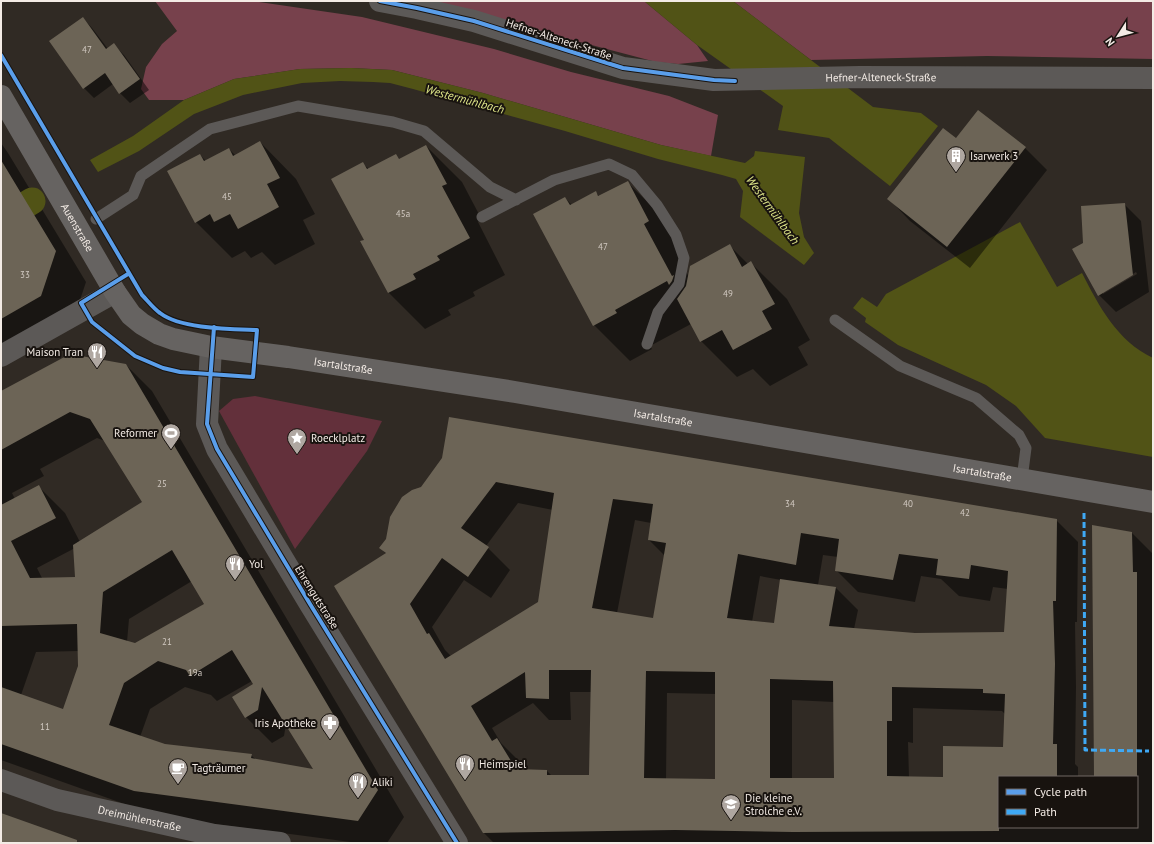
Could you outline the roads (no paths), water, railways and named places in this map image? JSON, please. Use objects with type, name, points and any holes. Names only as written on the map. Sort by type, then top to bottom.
[{"type":"main road","name":"Auenstraße","points":[[1,96],[115,292],[137,320],[159,334],[173,339]]},
{"type":"main road","name":"Isartalstraße","points":[[173,339],[212,347],[514,392],[1153,502]]},
{"type":"street","name":"Hefner-Alteneck-Straße","points":[[380,1],[474,21],[622,68],[714,80],[735,81],[860,77],[1153,78]]},
{"type":"street","points":[[1,356],[115,292]]},
{"type":"street","name":"Ehrengutstraße","points":[[212,347],[207,424],[217,450],[302,592],[457,843]]},
{"type":"street","name":"Dreimühlenstraße","points":[[1,780],[57,800],[214,834],[280,843]]},
{"type":"lane","points":[[96,219],[133,195],[141,176],[210,129],[298,106],[393,122],[424,131],[490,187],[516,200]]},
{"type":"lane","points":[[482,218],[554,180],[609,164],[632,175],[657,205],[676,235],[684,258],[679,284],[658,312],[647,344]]},
{"type":"lane","points":[[835,320],[900,366],[976,398],[1019,435],[1026,448],[1022,479]]},
{"type":"water","points":[[644,1],[733,1],[873,107],[921,113],[938,126],[890,186],[829,138],[778,130],[783,106],[697,45]]},
{"type":"water","points":[[351,68],[392,70],[483,93],[661,145],[745,163],[754,156],[755,151],[805,157],[799,213],[804,237],[814,253],[804,265],[740,217],[743,191],[736,179],[658,159],[565,131],[390,83],[340,81],[302,83],[243,95],[194,114],[139,151],[98,172],[90,160],[133,136],[184,100],[234,79],[300,69]]},
{"type":"water","points":[[1020,222],[1057,287],[1082,273],[1110,322],[1129,342],[1140,351],[1153,358],[1153,457],[1045,438],[1016,406],[986,385],[898,345],[865,322],[866,318],[853,308],[862,297],[877,307],[886,294]]},
{"type":"waterway","name":"Westermühlbach","points":[[1,220],[32,201]]},
{"type":"place","name":"Isarwerk 3","points":[[956,173]]},
{"type":"place","name":"Maison Tran","points":[[97,369]]},
{"type":"place","name":"Reformer","points":[[171,450]]},
{"type":"place","name":"Roecklplatz","points":[[297,455]]},
{"type":"place","name":"Yol","points":[[235,581]]},
{"type":"place","name":"Iris Apotheke","points":[[330,740]]},
{"type":"place","name":"Heimspiel","points":[[465,781]]},
{"type":"place","name":"Tagträumer","points":[[178,785]]},
{"type":"place","name":"Aliki","points":[[358,799]]},
{"type":"place","name":"Die kleine Strolche e.V.","points":[[731,821]]}]
